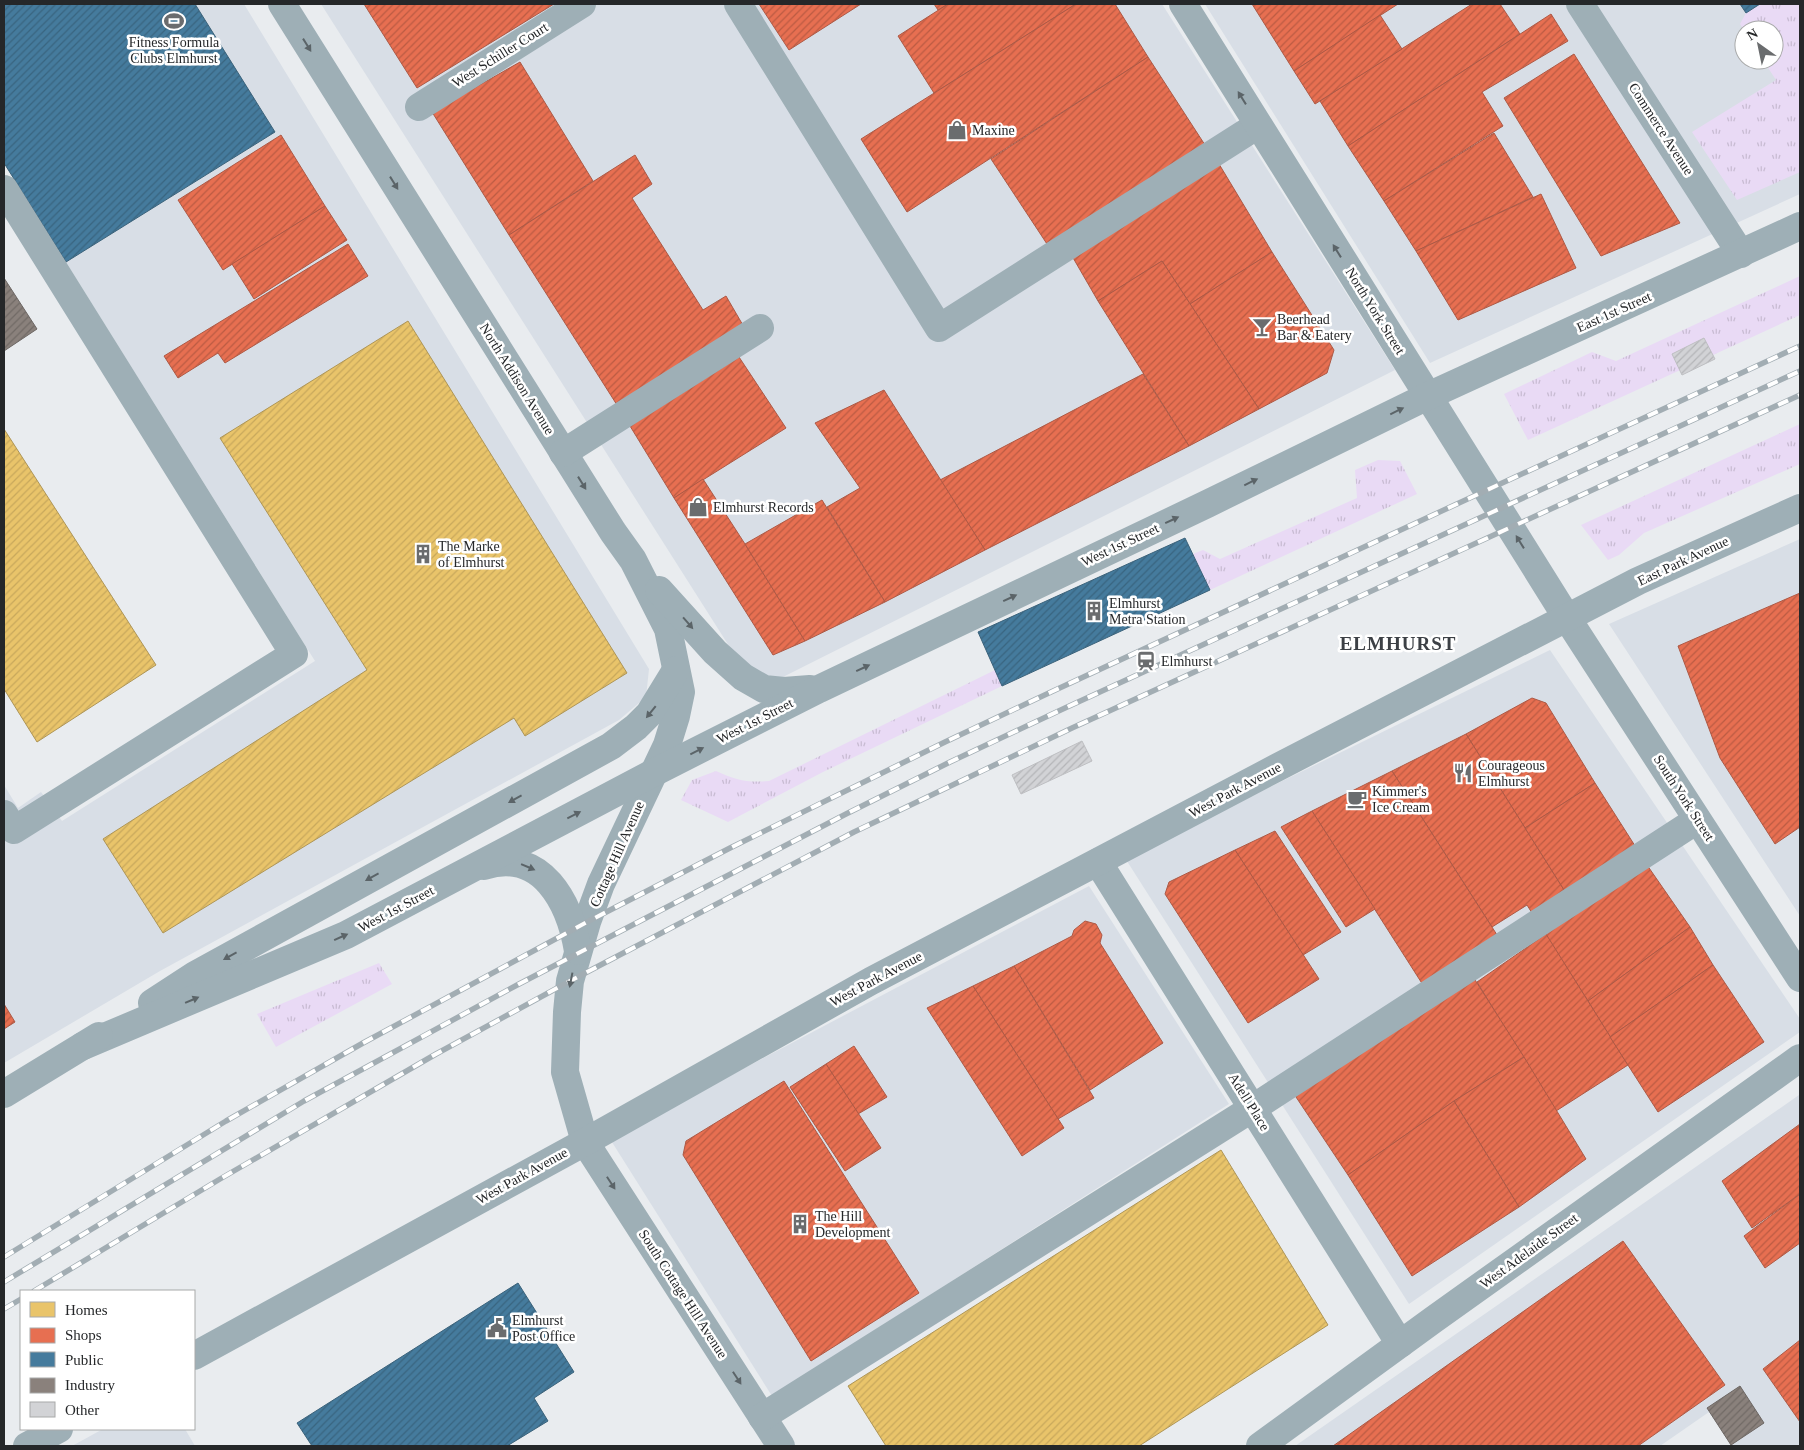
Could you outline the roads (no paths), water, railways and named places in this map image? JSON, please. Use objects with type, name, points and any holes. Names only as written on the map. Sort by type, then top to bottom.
[{"type":"street","name":"North Addison Avenue","points":[[282,4],[563,453],[633,560],[668,629],[681,692],[667,745],[653,773]]},
{"type":"street","name":"West Schiller Court","points":[[419,107],[582,4]]},
{"type":"street","points":[[738,4],[939,328],[1258,125]]},
{"type":"street","name":"North York Street","points":[[1183,4],[1567,618]]},
{"type":"street","name":"Commerce Avenue","points":[[1580,4],[1741,254]]},
{"type":"street","points":[[4,189],[294,654],[9,822]]},
{"type":"street","name":"East 1st Street","points":[[1428,396],[1800,226]]},
{"type":"street","points":[[563,453],[760,328]]},
{"type":"street","name":"West 1st Street","points":[[83,1046],[346,935],[819,688],[1207,504],[1428,396]]},
{"type":"street","name":"East Park Avenue","points":[[1567,618],[1638,581],[1800,508]]},
{"type":"street","points":[[633,560],[709,646],[743,677],[764,689],[784,691],[819,688]]},
{"type":"street","name":"South York Street","points":[[1567,618],[1800,978]]},
{"type":"street","name":"West Park Avenue","points":[[195,1355],[585,1142],[871,981],[1567,618]]},
{"type":"street","name":"West 1st Street","points":[[4,1094],[195,975],[611,746],[650,714],[676,670]]},
{"type":"street","name":"Cottage Hill Avenue","points":[[585,1142],[565,1072],[570,981],[601,884],[653,773]]},
{"type":"street","points":[[762,1417],[1253,1108],[1697,820]]},
{"type":"street","points":[[464,873],[493,863],[516,862],[538,872],[565,904],[574,929],[578,952]]},
{"type":"street","name":"Adell Place","points":[[1098,862],[1400,1344]]},
{"type":"street","name":"West Adelaide Street","points":[[1260,1446],[1800,1058]]},
{"type":"street","name":"South Cottage Hill Avenue","points":[[585,1142],[781,1446]]},
{"type":"street","points":[[27,1446],[57,1430]]},
{"type":"railway","points":[[4,1257],[226,1121],[363,1043],[587,922],[730,848],[1051,692],[1800,346]]},
{"type":"railway","points":[[4,1282],[304,1101],[519,984],[846,814],[1065,708],[1800,371]]},
{"type":"railway","points":[[36,1290],[220,1179],[436,1054],[570,981],[854,832],[1072,728],[1800,395]]},
{"type":"railway","points":[[4,1309],[20,1300]]},
{"type":"place","name":"Fitness Formula Clubs Elmhurst","points":[[174,21]]},
{"type":"place","name":"Maxine","points":[[957,130]]},
{"type":"place","name":"Beerhead Bar & Eatery","points":[[1262,327]]},
{"type":"place","name":"Elmhurst Records","points":[[698,507]]},
{"type":"place","name":"The Marke of Elmhurst","points":[[423,554]]},
{"type":"place","name":"Elmhurst Metra Station","points":[[1094,611]]},
{"type":"place","name":"Elmhurst","points":[[1146,661]]},
{"type":"place","name":"Courageous Elmhurst","points":[[1463,773]]},
{"type":"place","name":"Kimmer's Ice Cream","points":[[1357,799]]},
{"type":"place","name":"The Hill Development","points":[[800,1224]]},
{"type":"place","name":"Elmhurst Post Office","points":[[497,1328]]},
{"type":"district","name":"ELMHURST","points":[[1398,643]]}]
